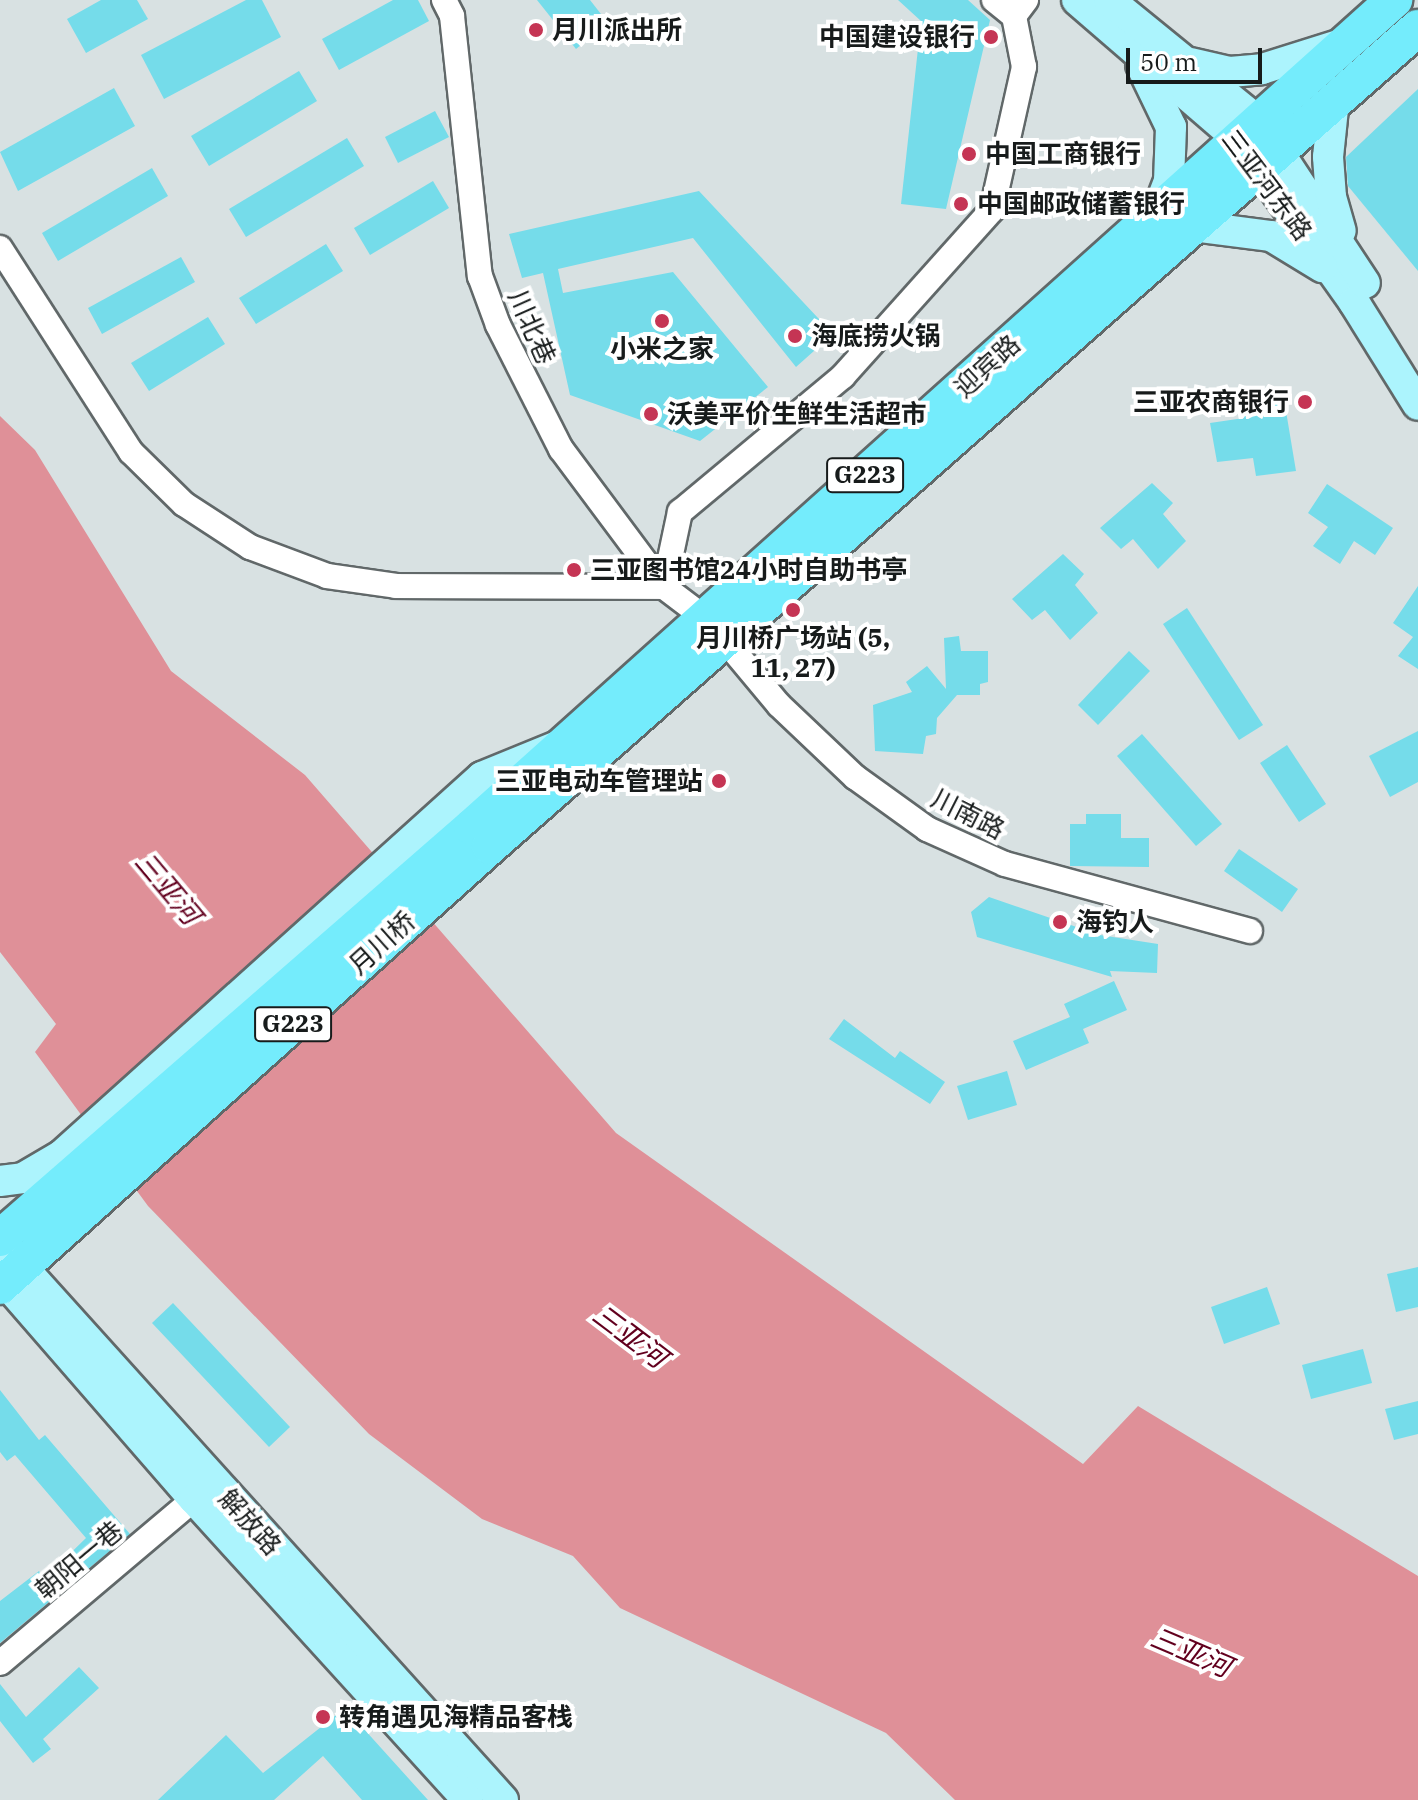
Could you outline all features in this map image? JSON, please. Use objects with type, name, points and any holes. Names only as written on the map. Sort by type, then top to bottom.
[{"type":"highway","name":"迎宾路","points":[[472,824],[714,629],[1193,226],[1350,39],[1394,0]]},
{"type":"highway","name":"迎宾路","points":[[472,824],[565,743],[714,629],[1157,213],[1259,144],[1334,99],[1418,28]]},
{"type":"highway","name":"月川桥","points":[[78,1177],[472,824]]},
{"type":"highway","name":"G223","points":[[4,1265],[78,1177]]},
{"type":"main road","name":"三亚河东路","points":[[1077,0],[1131,46],[1259,144]]},
{"type":"main road","name":"三亚河东路","points":[[1109,0],[1184,62],[1259,144],[1344,270],[1418,370]]},
{"type":"main road","points":[[1184,62],[1230,72],[1262,69],[1350,39]]},
{"type":"main road","points":[[1131,46],[1171,127],[1169,181],[1157,213]]},
{"type":"main road","points":[[1334,99],[1331,197],[1344,270]]},
{"type":"main road","points":[[1193,226],[1271,236],[1344,270]]},
{"type":"main road","name":"三亚河东路","points":[[1344,270],[1418,405]]},
{"type":"main road","points":[[0,1181],[78,1177]]},
{"type":"main road","name":"解放路","points":[[4,1265],[194,1499],[468,1800]]},
{"type":"main road","name":"解放路","points":[[4,1265],[503,1800]]},
{"type":"street","name":"川北巷","points":[[444,0],[452,16],[480,276],[498,325],[561,449],[664,587],[714,629]]},
{"type":"street","points":[[0,248],[131,452],[184,504],[250,547],[327,576],[396,586],[664,587],[680,512],[843,376],[992,210],[1024,67],[1020,8],[994,0]]},
{"type":"street","name":"川南路","points":[[714,629],[779,705],[855,777],[927,829],[1005,864],[1250,931]]},
{"type":"street","name":"朝阳一巷","points":[[0,1663],[194,1499]]},
{"type":"water","name":"三亚河","points":[[0,416],[35,450],[171,671],[305,775],[616,1133],[1083,1464],[1138,1406],[1418,1576],[1418,1800],[955,1800],[886,1733],[620,1608],[573,1556],[482,1519],[369,1434],[148,1206],[35,1052],[56,1024],[0,952]]},
{"type":"building","points":[[101,0],[137,0],[148,19],[86,53],[67,19]]},
{"type":"building","points":[[246,0],[262,0],[281,37],[164,99],[141,55]]},
{"type":"building","points":[[393,0],[418,0],[429,21],[339,70],[322,39]]},
{"type":"building","points":[[537,0],[590,0],[608,23],[576,49]]},
{"type":"building","points":[[898,0],[968,0],[990,20],[946,209],[901,204],[921,21]]},
{"type":"building","points":[[299,71],[317,101],[209,166],[191,136]]},
{"type":"building","points":[[114,88],[135,126],[18,191],[0,152]]},
{"type":"building","points":[[1418,89],[1418,271],[1348,186],[1346,157]]},
{"type":"building","points":[[435,111],[449,137],[398,163],[385,137]]},
{"type":"building","points":[[347,138],[364,166],[246,237],[229,209]]},
{"type":"building","points":[[152,168],[168,196],[58,261],[42,233]]},
{"type":"building","points":[[433,181],[449,208],[370,255],[354,228]]},
{"type":"building","points":[[699,191],[833,334],[796,367],[693,238],[558,269],[563,293],[673,272],[768,387],[700,441],[570,395],[543,273],[522,278],[509,234]]},
{"type":"building","points":[[326,244],[343,271],[256,324],[239,298]]},
{"type":"building","points":[[181,257],[195,282],[102,334],[88,308]]},
{"type":"building","points":[[208,317],[225,344],[149,391],[131,363]]},
{"type":"building","points":[[1282,387],[1296,471],[1256,476],[1253,458],[1217,462],[1210,423],[1244,418],[1241,390]]},
{"type":"building","points":[[1152,483],[1173,503],[1163,514],[1186,541],[1158,569],[1133,539],[1121,549],[1100,528]]},
{"type":"building","points":[[1327,484],[1393,528],[1375,555],[1354,541],[1340,564],[1313,546],[1328,527],[1308,513]]},
{"type":"building","points":[[1063,554],[1084,574],[1075,585],[1098,613],[1070,640],[1045,610],[1032,620],[1012,599]]},
{"type":"building","points":[[1418,586],[1418,669],[1398,656],[1413,637],[1393,623]]},
{"type":"building","points":[[1187,608],[1263,725],[1239,740],[1163,624]]},
{"type":"building","points":[[959,636],[961,651],[988,651],[988,682],[980,684],[980,695],[957,695],[937,718],[936,734],[926,736],[923,754],[875,751],[873,705],[912,692],[906,682],[927,666],[946,689],[944,638]]},
{"type":"building","points":[[1129,651],[1150,671],[1098,725],[1078,705]]},
{"type":"building","points":[[1418,731],[1418,782],[1390,797],[1369,756]]},
{"type":"building","points":[[1142,734],[1222,824],[1196,846],[1117,756]]},
{"type":"building","points":[[1287,745],[1326,804],[1299,822],[1260,763]]},
{"type":"building","points":[[1086,814],[1121,814],[1121,838],[1149,838],[1149,867],[1070,866],[1070,824],[1086,824]]},
{"type":"building","points":[[1239,849],[1298,889],[1282,912],[1224,871]]},
{"type":"building","points":[[989,897],[1100,935],[1158,944],[1157,973],[1110,971],[1112,977],[977,937],[971,912]]},
{"type":"building","points":[[1114,981],[1127,1010],[1083,1029],[1089,1043],[1026,1070],[1013,1041],[1070,1017],[1064,1004]]},
{"type":"building","points":[[844,1019],[895,1058],[900,1051],[945,1082],[930,1104],[829,1039]]},
{"type":"building","points":[[1007,1071],[1017,1105],[968,1120],[957,1086]]},
{"type":"building","points":[[1418,1267],[1418,1307],[1396,1312],[1387,1274]]},
{"type":"building","points":[[1267,1287],[1280,1324],[1224,1344],[1211,1307]]},
{"type":"building","points":[[173,1303],[290,1427],[269,1447],[152,1323]]},
{"type":"building","points":[[1363,1349],[1372,1383],[1311,1399],[1302,1365]]},
{"type":"building","points":[[0,1390],[39,1440],[45,1435],[130,1534],[0,1643],[0,1601],[39,1571],[44,1579],[86,1538],[15,1455],[7,1461],[0,1452]]},
{"type":"building","points":[[1418,1401],[1418,1434],[1394,1440],[1385,1409]]},
{"type":"building","points":[[79,1667],[99,1688],[43,1739],[51,1749],[33,1763],[0,1721],[0,1684],[26,1717]]},
{"type":"building","points":[[345,1708],[428,1800],[362,1800],[323,1756],[274,1800],[158,1800],[226,1735],[263,1773]]},
{"type":"place","name":"月川派出所","points":[[536,30]]},
{"type":"place","name":"中国建设银行","points":[[991,37]]},
{"type":"place","name":"中国工商银行","points":[[969,154]]},
{"type":"place","name":"中国邮政储蓄银行","points":[[961,204]]},
{"type":"place","name":"小米之家","points":[[662,321]]},
{"type":"place","name":"海底捞火锅","points":[[795,336]]},
{"type":"place","name":"三亚农商银行","points":[[1305,402]]},
{"type":"place","name":"沃美平价生鲜生活超市","points":[[651,414]]},
{"type":"place","name":"三亚图书馆24小时自助书亭","points":[[574,570]]},
{"type":"place","name":"月川桥广场站 (5, 11, 27)","points":[[793,610]]},
{"type":"place","name":"三亚电动车管理站","points":[[719,781]]},
{"type":"place","name":"海钓人","points":[[1060,922]]},
{"type":"place","name":"转角遇见海精品客栈","points":[[323,1717]]}]
